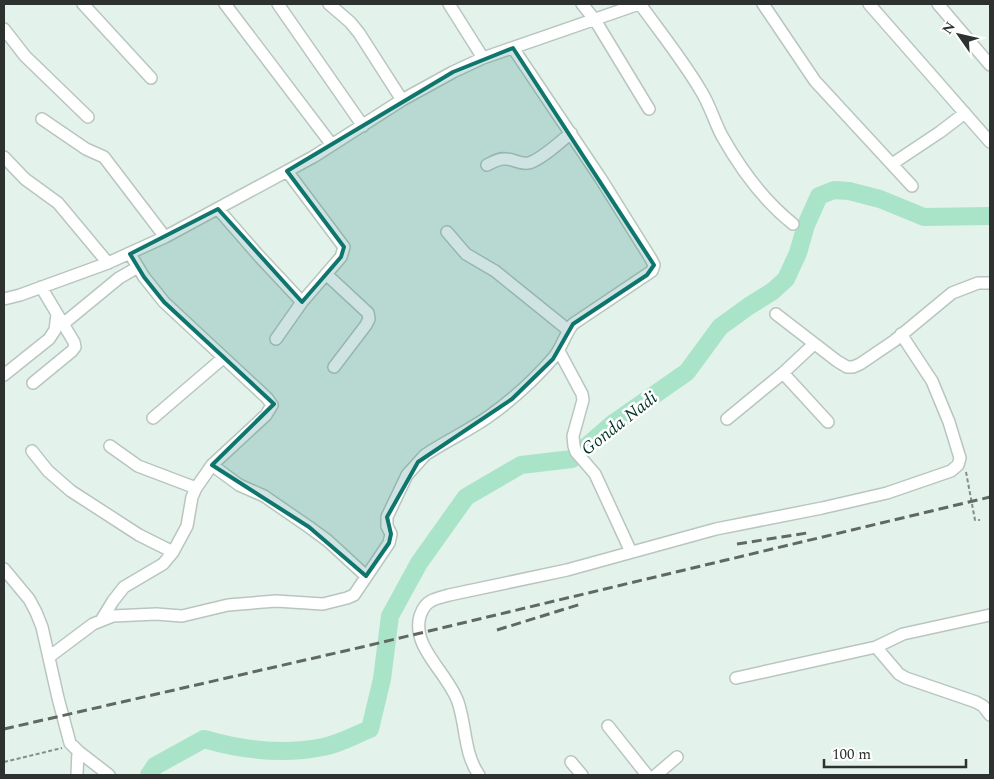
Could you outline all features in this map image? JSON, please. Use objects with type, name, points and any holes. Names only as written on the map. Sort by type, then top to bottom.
[{"type":"street","points":[[83,4],[151,78]]},
{"type":"street","points":[[224,4],[332,145]]},
{"type":"street","points":[[278,4],[363,126]]},
{"type":"street","points":[[330,4],[359,33],[402,100]]},
{"type":"street","points":[[449,4],[484,58]]},
{"type":"street","points":[[582,4],[594,20],[649,109]]},
{"type":"street","points":[[4,299],[108,263],[165,237],[332,145],[402,100],[484,58],[639,4],[701,90],[721,134],[744,168],[772,206],[793,224]]},
{"type":"street","points":[[763,4],[814,81],[912,186]]},
{"type":"street","points":[[869,4],[990,142]]},
{"type":"street","points":[[938,4],[990,65]]},
{"type":"street","points":[[4,29],[25,56],[88,117]]},
{"type":"street","points":[[49,657],[93,624],[113,616],[156,614],[182,616],[228,605],[276,601],[323,604],[347,598],[354,594],[389,543],[391,534],[387,526],[387,517],[407,475],[425,454],[487,418],[512,399],[559,351],[568,330],[582,317],[648,275],[652,270],[654,265],[601,179],[513,48]]},
{"type":"street","points":[[892,164],[965,113]]},
{"type":"street","points":[[42,118],[86,149],[104,157],[165,237]]},
{"type":"street","points":[[487,165],[505,159],[528,163],[535,160],[571,133]]},
{"type":"street","points":[[4,157],[25,179],[58,203],[108,263]]},
{"type":"street","points":[[276,339],[302,302],[341,257],[344,247],[287,171]]},
{"type":"street","points":[[218,208],[302,302]]},
{"type":"street","points":[[447,232],[466,254],[495,271],[568,330]]},
{"type":"street","points":[[102,619],[124,587],[163,564],[187,526],[192,497],[196,488],[212,465],[266,415],[272,405],[267,398],[164,302],[130,254]]},
{"type":"street","points":[[4,375],[50,339],[60,319],[138,267]]},
{"type":"street","points":[[326,274],[368,314],[369,319],[334,367]]},
{"type":"street","points":[[776,314],[837,362],[847,367],[853,367],[901,334],[952,293],[978,283],[990,283]]},
{"type":"street","points":[[33,383],[74,347],[74,342],[41,287]]},
{"type":"street","points":[[479,775],[470,758],[458,701],[443,674],[422,644],[418,630],[421,612],[426,604],[432,600],[449,595],[558,572],[716,530],[887,493],[955,469],[960,462],[960,458],[949,422],[932,381],[901,334]]},
{"type":"street","points":[[727,419],[783,373],[814,344]]},
{"type":"street","points":[[559,351],[582,394],[583,400],[573,436],[579,456],[595,474],[631,552]]},
{"type":"street","points":[[153,418],[223,358]]},
{"type":"street","points":[[783,373],[828,422]]},
{"type":"street","points":[[110,446],[138,466],[196,488]]},
{"type":"street","points":[[32,451],[48,471],[61,483],[139,535],[172,552]]},
{"type":"street","points":[[212,465],[239,485],[264,496],[309,527],[328,541],[366,576]]},
{"type":"street","points":[[4,569],[29,598],[42,627],[58,698],[74,747],[77,775]]},
{"type":"street","points":[[736,678],[876,647],[903,634],[990,616]]},
{"type":"street","points":[[876,647],[900,674],[906,678],[976,702],[990,713]]},
{"type":"street","points":[[608,726],[648,775]]},
{"type":"street","points":[[74,747],[109,775]]},
{"type":"street","points":[[656,775],[677,757]]},
{"type":"street","points":[[572,762],[582,775]]},
{"type":"path","points":[[960,462],[964,468],[969,485],[975,520],[980,520]]},
{"type":"path","points":[[4,762],[74,747]]},
{"type":"highlighted area","points":[[513,48],[654,265],[647,275],[573,324],[553,359],[512,399],[418,462],[387,517],[391,534],[389,543],[366,576],[309,527],[212,465],[274,404],[164,302],[144,277],[130,254],[218,209],[302,302],[341,257],[344,247],[287,171],[453,72]]},
{"type":"waterway","name":"Gonda Nadi","points":[[149,775],[155,766],[204,739],[233,746],[293,751],[329,746],[370,729],[382,679],[390,616],[419,563],[466,497],[521,465],[572,459],[611,425],[687,372],[720,327],[773,291],[786,279],[798,253],[806,225],[819,196],[834,190],[849,191],[880,199],[924,217],[990,216]]},
{"type":"railway","points":[[4,729],[362,647],[990,497]]},
{"type":"railway","points":[[737,544],[807,533]]},
{"type":"railway","points":[[497,630],[581,604]]}]
